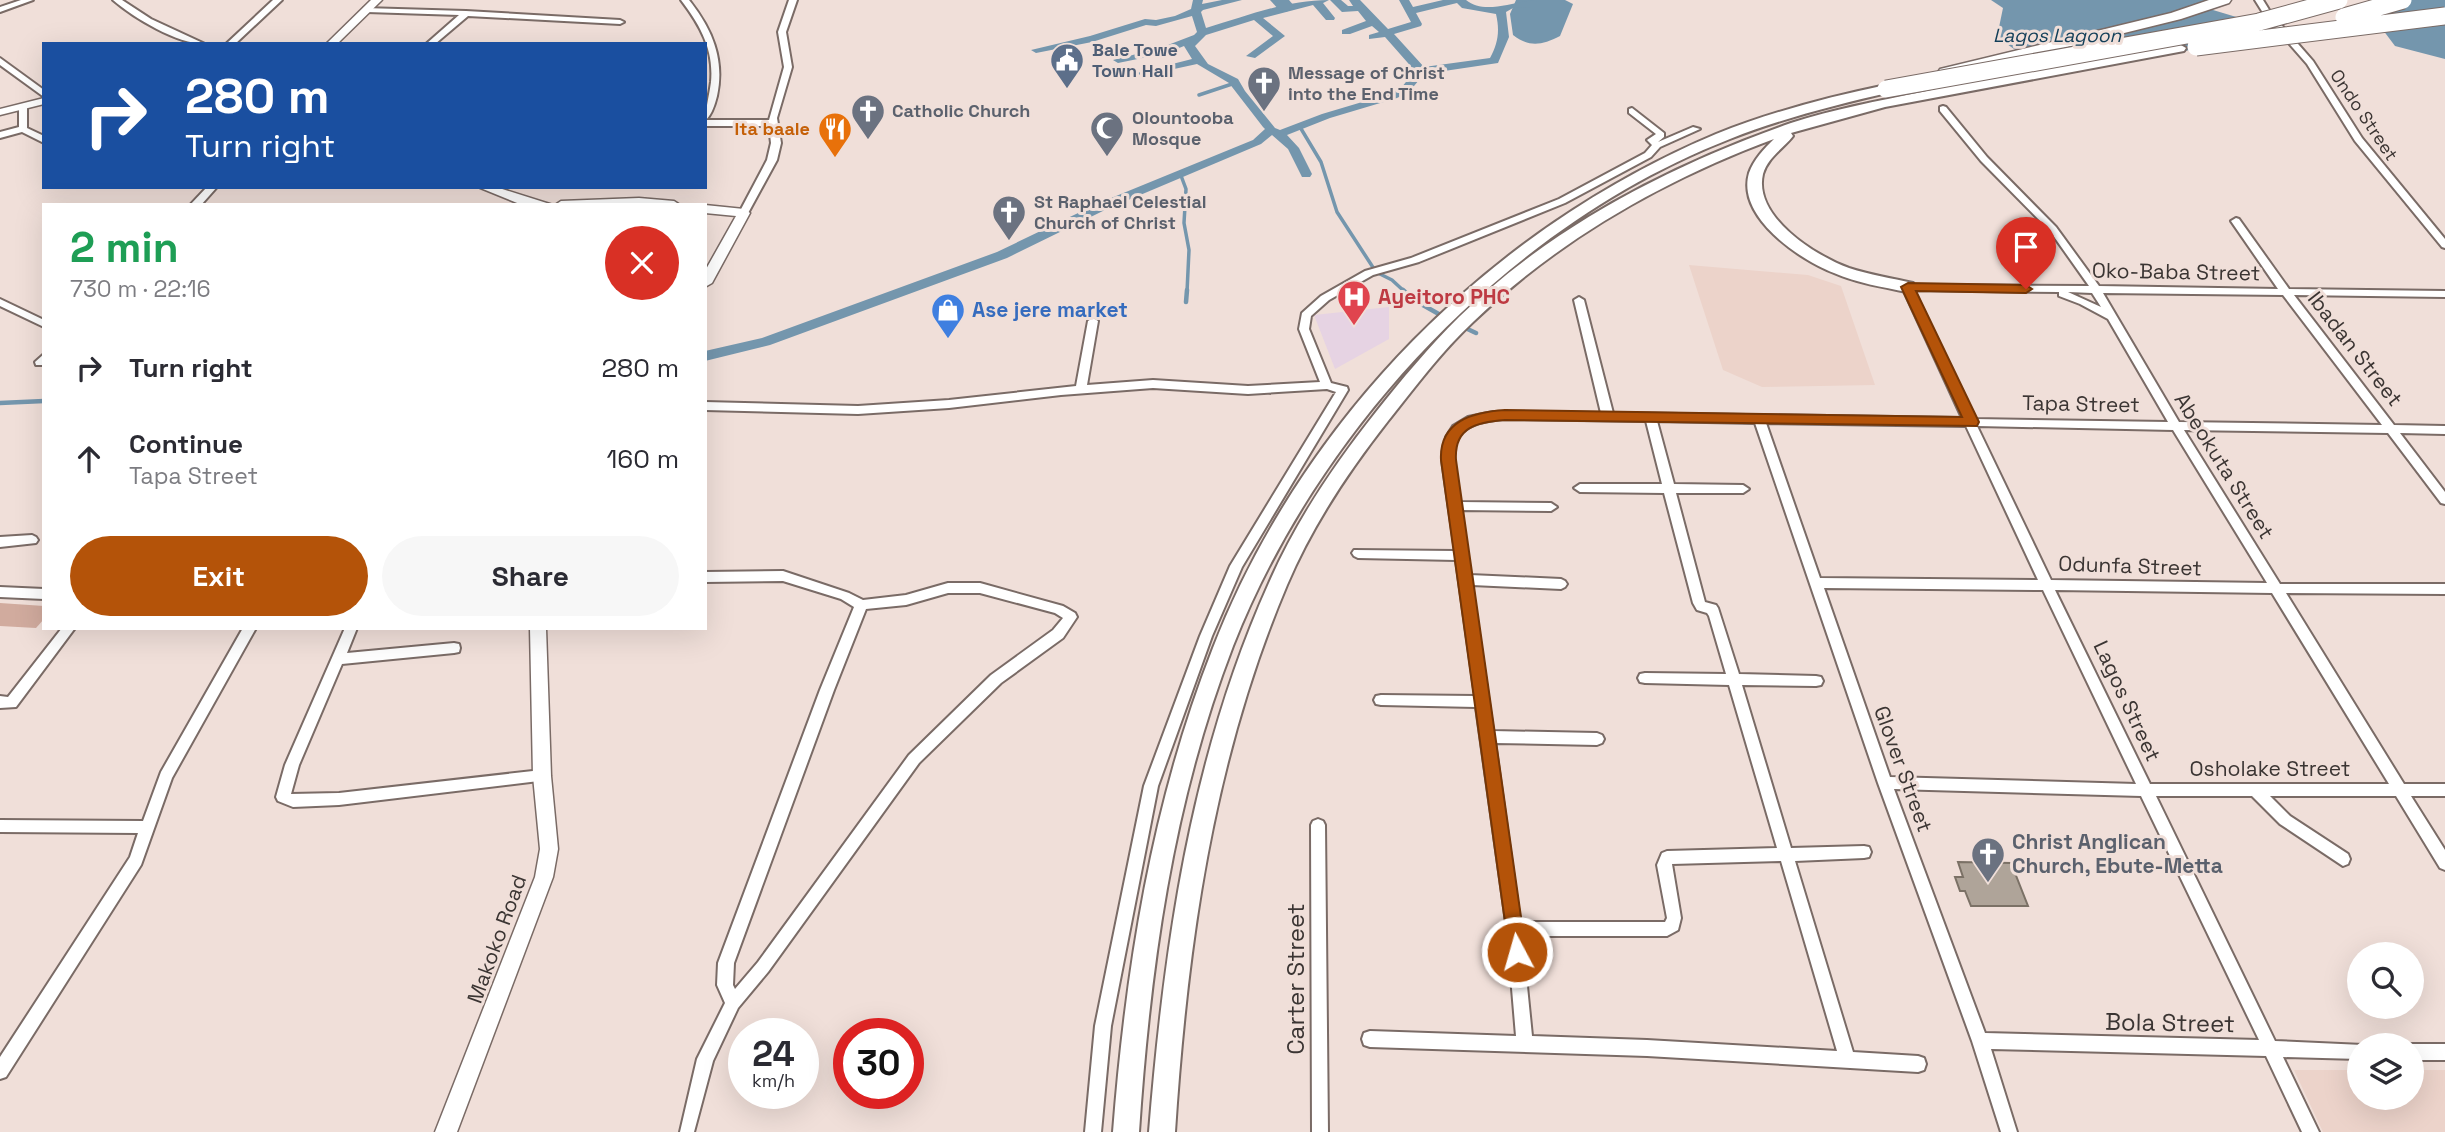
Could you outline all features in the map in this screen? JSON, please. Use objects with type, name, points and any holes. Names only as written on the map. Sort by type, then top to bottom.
[{"type":"highway","points":[[1886,89],[2022,52],[2176,16],[2224,0]]},
{"type":"highway","points":[[1886,89],[2259,22],[2339,0]]},
{"type":"highway","points":[[2179,48],[2352,16],[2403,0]]},
{"type":"highway","points":[[2179,48],[2445,16]]},
{"type":"main road","points":[[1126,1132],[1133,1030],[1147,931],[1177,793],[1217,662],[1241,604],[1296,500],[1385,378],[1579,231],[1636,196],[1761,138],[1854,110],[2179,48]]},
{"type":"main road","points":[[1162,1132],[1172,1014],[1195,862],[1210,794],[1250,654],[1278,584],[1309,522],[1423,351],[1474,290],[1585,210],[1657,170],[1760,123],[1839,99],[1886,89]]},
{"type":"main road","points":[[1828,116],[1786,136],[1768,149],[1756,171],[1755,196],[1761,209],[1770,223],[1785,237],[1818,259],[1854,275],[1908,287]]},
{"type":"street","points":[[0,10],[29,0]]},
{"type":"street","points":[[117,0],[148,21],[196,42]]},
{"type":"street","points":[[232,42],[278,0]]},
{"type":"street","points":[[333,42],[377,0]]},
{"type":"street","points":[[685,0],[703,21],[715,58],[715,88],[707,114]]},
{"type":"street","points":[[711,262],[744,213],[772,160],[776,143],[773,123],[788,67],[782,32],[793,0]]},
{"type":"street","name":"Ondo Street","points":[[2259,0],[2310,63],[2365,149],[2445,245]]},
{"type":"street","points":[[367,10],[620,22]]},
{"type":"street","points":[[432,42],[466,13]]},
{"type":"street","points":[[0,61],[42,92]]},
{"type":"street","points":[[0,112],[42,102]]},
{"type":"street","points":[[23,107],[23,129]]},
{"type":"street","name":"Abeokuta Street","points":[[1943,109],[1984,159],[2053,229],[2074,255],[2445,863]]},
{"type":"street","points":[[1632,111],[1659,131],[1661,135],[1652,140],[1657,145]]},
{"type":"street","points":[[707,120],[773,123]]},
{"type":"street","points":[[0,135],[23,129],[42,139]]},
{"type":"street","points":[[1327,385],[1306,337],[1304,319],[1314,306],[1325,298],[1369,273],[1390,265],[1416,260],[1562,201],[1648,155],[1657,145],[1696,129]]},
{"type":"street","points":[[197,203],[208,189]]},
{"type":"street","points":[[489,189],[534,203]]},
{"type":"street","points":[[613,203],[651,203]]},
{"type":"street","points":[[707,209],[744,213]]},
{"type":"street","name":"Ibadan Street","points":[[2236,220],[2286,292],[2445,500]]},
{"type":"street","name":"Oko-Baba Street","points":[[1908,287],[2445,294]]},
{"type":"street","name":"Lagos Street","points":[[1908,287],[2047,583],[2228,957],[2249,1008],[2273,1049],[2311,1132]]},
{"type":"street","points":[[2049,290],[2084,302],[2113,318]]},
{"type":"street","points":[[1579,300],[1608,417]]},
{"type":"street","points":[[0,302],[42,323]]},
{"type":"street","points":[[1081,389],[1093,321]]},
{"type":"street","points":[[707,406],[858,410],[1153,384],[1248,390],[1327,385],[1343,390],[1236,566],[1206,636],[1151,786],[1103,1026],[1093,1132]]},
{"type":"street","name":"Tapa Street","points":[[1455,506],[1448,448],[1457,429],[1467,421],[1481,416],[2445,430]]},
{"type":"street","points":[[1650,417],[1699,603],[1701,607],[1712,608],[1848,1061]]},
{"type":"street","name":"Glover Street","points":[[1759,419],[1885,783],[1980,1041],[2009,1132]]},
{"type":"street","points":[[1580,488],[1743,489]]},
{"type":"street","points":[[1525,1044],[1514,929],[1455,506],[1552,507]]},
{"type":"street","points":[[0,541],[32,540]]},
{"type":"street","points":[[1358,553],[1462,556]]},
{"type":"street","points":[[687,1130],[705,1059],[733,1003],[763,967],[914,759],[996,679],[1058,634],[1071,617],[1059,610],[1026,600],[965,587],[948,588],[886,604],[862,605],[845,596],[783,576],[707,578]]},
{"type":"street","points":[[1465,580],[1561,584]]},
{"type":"street","name":"Odunfa Street","points":[[1815,583],[2047,583],[2277,590],[2445,589]]},
{"type":"street","points":[[0,592],[42,594]]},
{"type":"street","points":[[733,1003],[725,985],[726,963],[827,690],[862,605]]},
{"type":"street","points":[[0,702],[11,702],[67,630]]},
{"type":"street","points":[[0,1071],[136,860],[166,776],[249,630]]},
{"type":"street","points":[[350,630],[292,765],[283,797],[293,801],[339,799],[542,776]]},
{"type":"street","name":"Makoko Road","points":[[446,1132],[544,877],[549,849],[542,776],[538,630]]},
{"type":"street","points":[[340,659],[454,648]]},
{"type":"street","points":[[1645,678],[1816,681]]},
{"type":"street","points":[[1381,700],[1482,702]]},
{"type":"street","points":[[1487,737],[1597,739]]},
{"type":"street","name":"Osholake Street","points":[[1885,783],[2146,790],[2445,790]]},
{"type":"street","points":[[2254,789],[2286,820],[2343,859]]},
{"type":"street","name":"Carter Street","points":[[1318,825],[1320,1132]]},
{"type":"street","points":[[0,826],[147,827]]},
{"type":"street","points":[[1514,929],[1667,929],[1673,925],[1674,918],[1664,865],[1667,858],[1864,852]]},
{"type":"street","points":[[1370,1039],[1647,1048],[1918,1063]]},
{"type":"street","name":"Bola Street","points":[[1980,1041],[2347,1051]]},
{"type":"street","points":[[2424,1052],[2445,1052]]},
{"type":"shaded area","points":[[1689,265],[1808,275],[1841,286],[1875,385],[1762,387],[1723,370]]},
{"type":"shaded area","name":"Ayeitoro PHC","points":[[1389,307],[1389,339],[1335,369],[1314,315]]},
{"type":"shaded area","points":[[0,603],[42,606],[42,621],[36,628],[0,626]]},
{"type":"shaded area","points":[[2294,1070],[2347,1070],[2347,1110],[2424,1110],[2424,1070],[2445,1070],[2445,1132],[2323,1132]]},
{"type":"water","points":[[1516,0],[1565,0],[1573,4],[1560,36],[1542,43],[1531,43],[1513,35],[1510,14]]},
{"type":"water","name":"Lagos Lagoon","points":[[1991,0],[2205,0],[2213,10],[2283,31],[2277,36],[2048,73],[1997,37],[2003,8]]},
{"type":"water","points":[[2376,0],[2445,0],[2445,59],[2395,46],[2374,18]]},
{"type":"building","name":"Christ Anglican Church, Ebute-Metta","points":[[1958,862],[2011,863],[2028,906],[1971,906],[1965,891],[1960,891],[1955,877],[1963,877]]},
{"type":"waterway","points":[[1196,10],[1198,0]]},
{"type":"waterway","points":[[1199,8],[1237,0]]},
{"type":"waterway","points":[[1279,0],[1286,7]]},
{"type":"waterway","points":[[1202,33],[1286,7],[1324,0]]},
{"type":"waterway","points":[[1335,0],[1346,10],[1360,7]]},
{"type":"waterway","points":[[1354,0],[1360,7]]},
{"type":"waterway","points":[[1386,33],[1417,24],[1404,0]]},
{"type":"waterway","points":[[1411,11],[1455,0]]},
{"type":"waterway","points":[[1460,0],[1466,6],[1501,12]]},
{"type":"waterway","points":[[1501,12],[1509,6],[1527,5],[1533,0]]},
{"type":"waterway","points":[[1317,3],[1330,18]]},
{"type":"waterway","points":[[1360,7],[1373,22]]},
{"type":"waterway","points":[[1036,50],[1092,39],[1145,22],[1156,23],[1178,18],[1196,10]]},
{"type":"waterway","points":[[1196,10],[1202,33]]},
{"type":"waterway","points":[[1421,71],[1494,61],[1504,37],[1501,12]]},
{"type":"waterway","points":[[1251,56],[1280,36],[1257,18]]},
{"type":"waterway","points":[[1346,32],[1373,22]]},
{"type":"waterway","points":[[1373,22],[1386,33]]},
{"type":"waterway","points":[[1197,57],[1189,46],[1202,33]]},
{"type":"waterway","points":[[1373,37],[1386,33]]},
{"type":"waterway","points":[[1386,33],[1421,71]]},
{"type":"waterway","points":[[1118,60],[1163,51],[1196,38]]},
{"type":"waterway","points":[[1142,73],[1198,61],[1197,57]]},
{"type":"waterway","points":[[1197,57],[1204,66],[1234,81],[1240,93],[1271,130]]},
{"type":"waterway","points":[[1280,134],[1326,116],[1393,96],[1405,90],[1421,71]]},
{"type":"waterway","points":[[1199,95],[1235,83]]},
{"type":"waterway","points":[[1300,127],[1321,162],[1337,212],[1376,272],[1392,280],[1405,292]]},
{"type":"waterway","points":[[707,356],[765,342],[1002,255],[1103,206],[1257,142],[1271,130]]},
{"type":"waterway","points":[[1271,130],[1280,134]]},
{"type":"waterway","points":[[1280,134],[1293,148],[1306,174]]},
{"type":"waterway","points":[[1180,173],[1186,189],[1184,223],[1189,250],[1187,292]]},
{"type":"waterway","points":[[1186,302],[1187,290]]},
{"type":"waterway","points":[[1403,290],[1414,300],[1444,317]]},
{"type":"waterway","points":[[1461,326],[1476,333]]},
{"type":"waterway","points":[[0,403],[42,401]]},
{"type":"place","name":"Bale Towe Town Hall","points":[[1067,90]]},
{"type":"place","name":"Message of Christ into the End Time","points":[[1264,113]]},
{"type":"place","name":"Catholic Church","points":[[868,141]]},
{"type":"place","name":"Olountooba Mosque","points":[[1107,158]]},
{"type":"place","name":"Ita baale","points":[[835,159]]},
{"type":"place","name":"St Raphael Celestial Church of Christ","points":[[1009,242]]},
{"type":"place","name":"Ayeitoro PHC","points":[[1354,327]]},
{"type":"place","name":"Ase jere market","points":[[948,340]]},
{"type":"place","name":"Christ Anglican Church, Ebute-Metta","points":[[1988,884]]},
{"type":"route","points":[[1517,952],[1448,460],[1448,448],[1457,429],[1467,421],[1481,416],[1505,415],[1972,422],[1908,287],[2026,289]]}]
